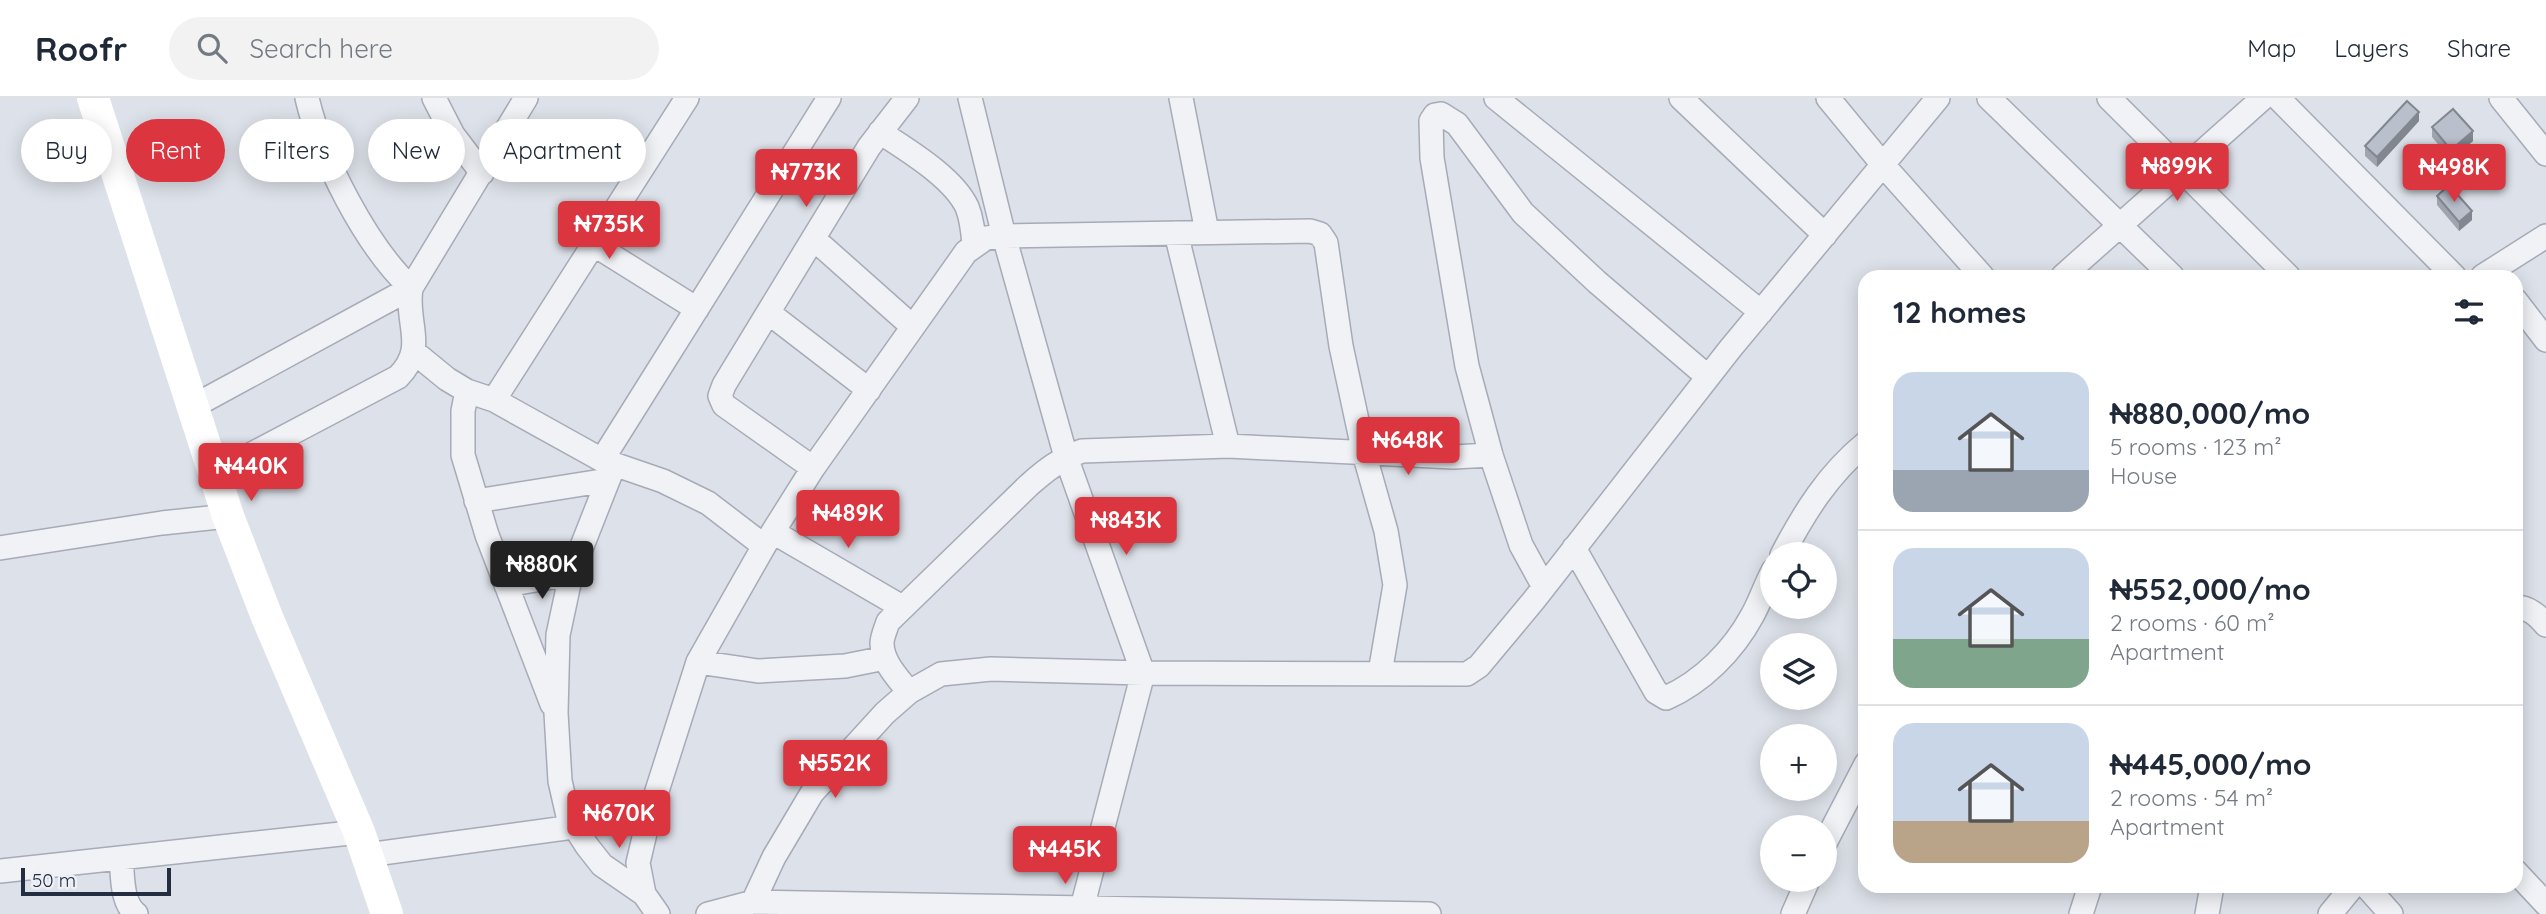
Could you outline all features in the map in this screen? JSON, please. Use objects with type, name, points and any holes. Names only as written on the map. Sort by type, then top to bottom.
[{"type":"main road","points":[[93,98],[228,516],[267,617],[363,844],[387,914]]},
{"type":"street","points":[[307,98],[312,119],[344,192],[382,257],[411,288]]},
{"type":"street","points":[[434,98],[453,135],[479,169]]},
{"type":"street","points":[[514,119],[526,98]]},
{"type":"street","points":[[494,400],[687,98]]},
{"type":"street","points":[[658,914],[644,894],[602,865],[573,827],[568,816],[560,781],[556,713],[558,635],[571,574],[608,468],[697,309],[829,98]]},
{"type":"street","points":[[813,468],[724,405],[720,396],[724,385],[869,147],[907,98]]},
{"type":"street","points":[[970,98],[1004,236],[1066,457],[1143,673],[1082,908]]},
{"type":"street","points":[[1181,98],[1207,232]]},
{"type":"street","points":[[1496,98],[1761,312]]},
{"type":"street","points":[[1681,98],[1825,235]]},
{"type":"street","points":[[1828,98],[1977,270]]},
{"type":"street","points":[[753,902],[774,857],[811,793],[886,713],[909,692],[941,674],[991,669],[1143,673],[1467,674],[1479,666],[1708,376],[1938,98]]},
{"type":"street","points":[[1989,98],[2166,270]]},
{"type":"street","points":[[2109,98],[2282,270]]},
{"type":"street","points":[[2069,270],[2263,98]]},
{"type":"street","points":[[2278,98],[2448,270]]},
{"type":"street","points":[[2501,98],[2546,154]]},
{"type":"street","points":[[1539,593],[1487,455],[1467,366],[1432,158],[1431,121],[1435,116],[1441,114],[1457,124],[1523,213],[1597,282],[1708,376]]},
{"type":"street","points":[[880,132],[920,160],[951,186],[966,204],[974,245]]},
{"type":"street","points":[[214,474],[398,377],[409,366],[414,352],[409,301],[411,288],[479,178]]},
{"type":"street","points":[[644,894],[638,863],[649,816],[698,662],[813,468],[966,252],[986,239],[1004,236],[1207,232],[1310,231],[1320,234],[1326,243],[1341,346],[1364,453],[1385,531],[1395,585],[1380,673]]},
{"type":"street","points":[[1176,233],[1228,446]]},
{"type":"street","points":[[2497,270],[2546,236]]},
{"type":"street","points":[[814,239],[913,327]]},
{"type":"street","points":[[593,244],[697,309]]},
{"type":"street","points":[[192,407],[411,288]]},
{"type":"street","points":[[2523,311],[2546,341]]},
{"type":"street","points":[[769,313],[869,390]]},
{"type":"street","points":[[414,352],[447,379],[467,391],[494,400],[608,468],[663,481],[902,607]]},
{"type":"street","points":[[467,391],[463,454],[506,585],[556,713]]},
{"type":"street","points":[[909,692],[892,672],[885,658],[881,642],[888,621],[1028,485],[1052,464],[1066,457],[1082,451],[1228,446],[1453,457],[1487,455]]},
{"type":"street","points":[[1789,542],[1806,510],[1827,480],[1858,451]]},
{"type":"street","points":[[477,500],[608,468]]},
{"type":"street","points":[[0,548],[162,523],[228,516]]},
{"type":"street","points":[[1574,548],[1656,692],[1666,698],[1681,691],[1728,653],[1760,599]]},
{"type":"street","points":[[506,585],[571,574]]},
{"type":"street","points":[[2523,607],[2537,615],[2546,625]]},
{"type":"street","points":[[698,662],[758,671],[845,666],[885,658]]},
{"type":"street","points":[[1837,820],[1858,779]]},
{"type":"street","points":[[0,871],[121,858],[363,844],[573,827]]},
{"type":"street","points":[[121,858],[126,900],[136,914]]},
{"type":"street","points":[[2523,879],[2546,904]]},
{"type":"street","points":[[1793,914],[1803,892]]},
{"type":"street","points":[[2081,914],[2088,893]]},
{"type":"street","points":[[2207,914],[2211,893]]},
{"type":"street","points":[[2330,914],[2347,893]]},
{"type":"street","points":[[2372,893],[2392,914]]},
{"type":"street","points":[[708,914],[753,902],[1045,911],[1082,908],[1429,914]]},
{"type":"building","points":[[2407,101],[2419,112],[2377,157],[2365,146]]},
{"type":"building","points":[[2453,109],[2473,131],[2451,150],[2432,127]]},
{"type":"building","points":[[2449,185],[2472,211],[2459,222],[2437,196]]}]
